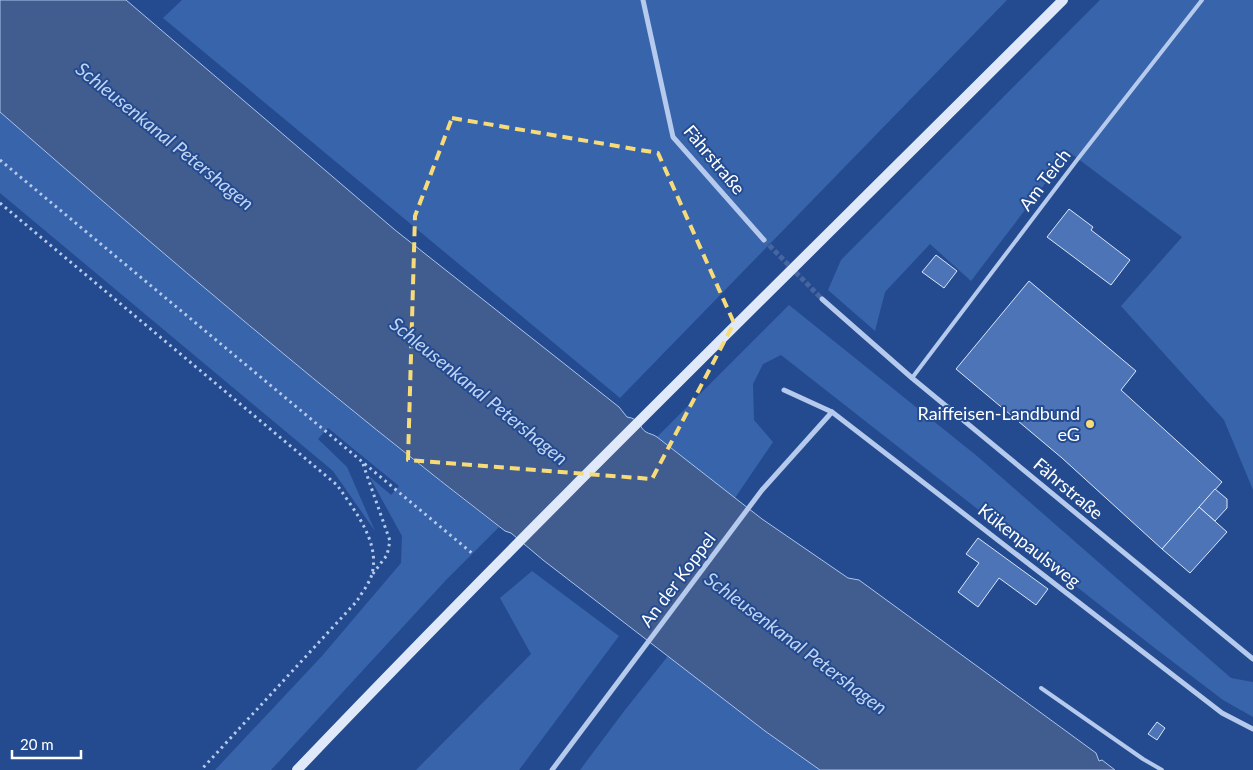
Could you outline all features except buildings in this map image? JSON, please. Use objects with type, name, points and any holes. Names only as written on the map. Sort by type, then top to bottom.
[{"type":"main road","points":[[297,770],[458,603],[1063,0]]},
{"type":"street","name":"Fährstraße","points":[[643,0],[673,137],[764,240]]},
{"type":"street","name":"Fährstraße","points":[[822,299],[912,378],[1253,659]]},
{"type":"street","name":"Kükenpaulsweg","points":[[784,390],[832,412],[1222,713],[1253,729]]},
{"type":"street","name":"An der Koppel","points":[[552,770],[639,657],[762,490],[832,412]]},
{"type":"lane","name":"Am Teich","points":[[912,378],[1077,160],[1202,0]]},
{"type":"lane","points":[[1041,688],[1143,759],[1162,770]]},
{"type":"path","points":[[0,160],[473,554]]},
{"type":"path","points":[[0,203],[338,485],[370,538],[374,561],[370,578]]},
{"type":"path","points":[[201,770],[357,601],[370,578],[387,555],[390,541],[363,464]]},
{"type":"highlighted area","points":[[452,118],[658,153],[734,323],[652,479],[408,460],[415,216]]},
{"type":"shaded area","points":[[182,0],[1007,0],[620,398],[163,18]]},
{"type":"shaded area","points":[[1100,0],[1253,0],[1253,490],[1224,420],[1121,306],[1182,237],[1069,152],[971,281],[930,244],[885,292],[875,331],[828,290],[841,260]]},
{"type":"shaded area","points":[[0,112],[247,323],[499,527],[447,579],[271,770],[215,770],[322,656],[401,563],[402,536],[369,476],[391,495],[399,486],[328,428],[318,439],[347,467],[375,531],[333,471],[0,193]]},
{"type":"shaded area","points":[[789,305],[977,456],[1231,678],[1253,682],[1253,717],[1223,700],[1156,649],[781,355],[763,364],[753,384],[754,420],[773,442],[735,498],[657,437]]},
{"type":"shaded area","points":[[532,571],[619,636],[519,770],[416,770],[531,654],[500,598]]},
{"type":"shaded area","points":[[668,656],[820,770],[580,770]]},
{"type":"water","name":"Schleusenkanal Petershagen","points":[[0,0],[126,0],[395,230],[619,407],[627,417],[635,420],[647,433],[657,437],[762,519],[848,578],[859,580],[1096,753],[1099,761],[1102,760],[1115,770],[820,770],[765,731],[376,430],[124,220],[0,112]]},
{"type":"tunnel","points":[[764,240],[822,299]]},
{"type":"place","name":"Raiffeisen-Landbund eG","points":[[1090,424]]}]
